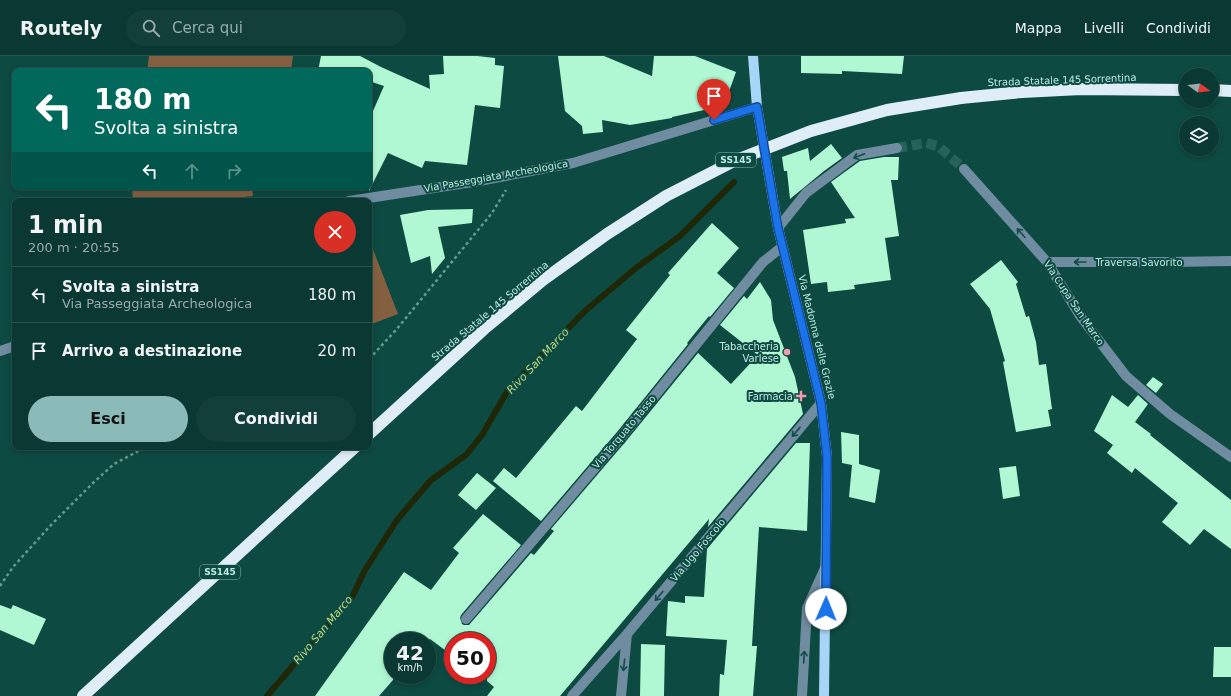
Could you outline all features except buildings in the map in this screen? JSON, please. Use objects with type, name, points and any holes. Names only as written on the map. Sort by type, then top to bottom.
[{"type":"highway","name":"Strada Statale 145 Sorrentina","points":[[372,431],[484,329],[543,280],[607,234],[666,196],[734,161],[826,127],[887,110],[960,98],[1022,92],[1066,90],[1179,90]]},
{"type":"highway","points":[[1219,90],[1231,91]]},
{"type":"highway","name":"SS145","points":[[83,696],[352,450]]},
{"type":"main road","name":"Via Madonna delle Grazie","points":[[753,56],[757,107],[778,228],[821,403],[827,457],[827,565],[824,696]]},
{"type":"street","name":"Via Passeggiata Archeologica","points":[[368,198],[517,175],[573,163],[757,107]]},
{"type":"street","points":[[778,228],[806,193],[857,155],[897,148]]},
{"type":"street","name":"Via Cupa San Marco","points":[[964,168],[1047,262],[1081,317],[1126,376],[1170,414],[1231,457]]},
{"type":"street","name":"Via Torquato Tasso","points":[[466,619],[622,436],[763,262],[782,247]]},
{"type":"street","name":"Traversa Savorito","points":[[1047,262],[1231,261]]},
{"type":"street","points":[[0,351],[12,347]]},
{"type":"street","name":"Via Ugo Foscolo","points":[[572,696],[627,634],[821,403]]},
{"type":"street","points":[[802,696],[807,608],[827,565]]},
{"type":"street","points":[[620,696],[627,634]]},
{"type":"path","points":[[372,356],[396,330],[492,213],[517,175]]},
{"type":"path","points":[[0,586],[13,567],[27,551],[93,483],[114,464],[140,450]]},
{"type":"shaded area","points":[[149,56],[293,56],[291,68],[147,68]]},
{"type":"shaded area","points":[[132,190],[252,190],[253,196],[235,198],[133,198]]},
{"type":"shaded area","points":[[372,247],[398,314],[372,324]]},
{"type":"waterway","name":"Rivo San Marco","points":[[267,696],[352,597],[365,570],[397,520],[431,480],[466,455],[482,435],[508,390],[586,310],[636,268],[680,236],[734,182]]},
{"type":"tunnel","points":[[897,148],[926,143],[938,146],[964,169]]},
{"type":"place","name":"Tabaccheria Varlese","points":[[787,352]]},
{"type":"place","name":"Farmacia","points":[[801,396]]},
{"type":"route","points":[[714,120],[757,107],[778,228],[821,403],[827,457],[826,609]]}]
